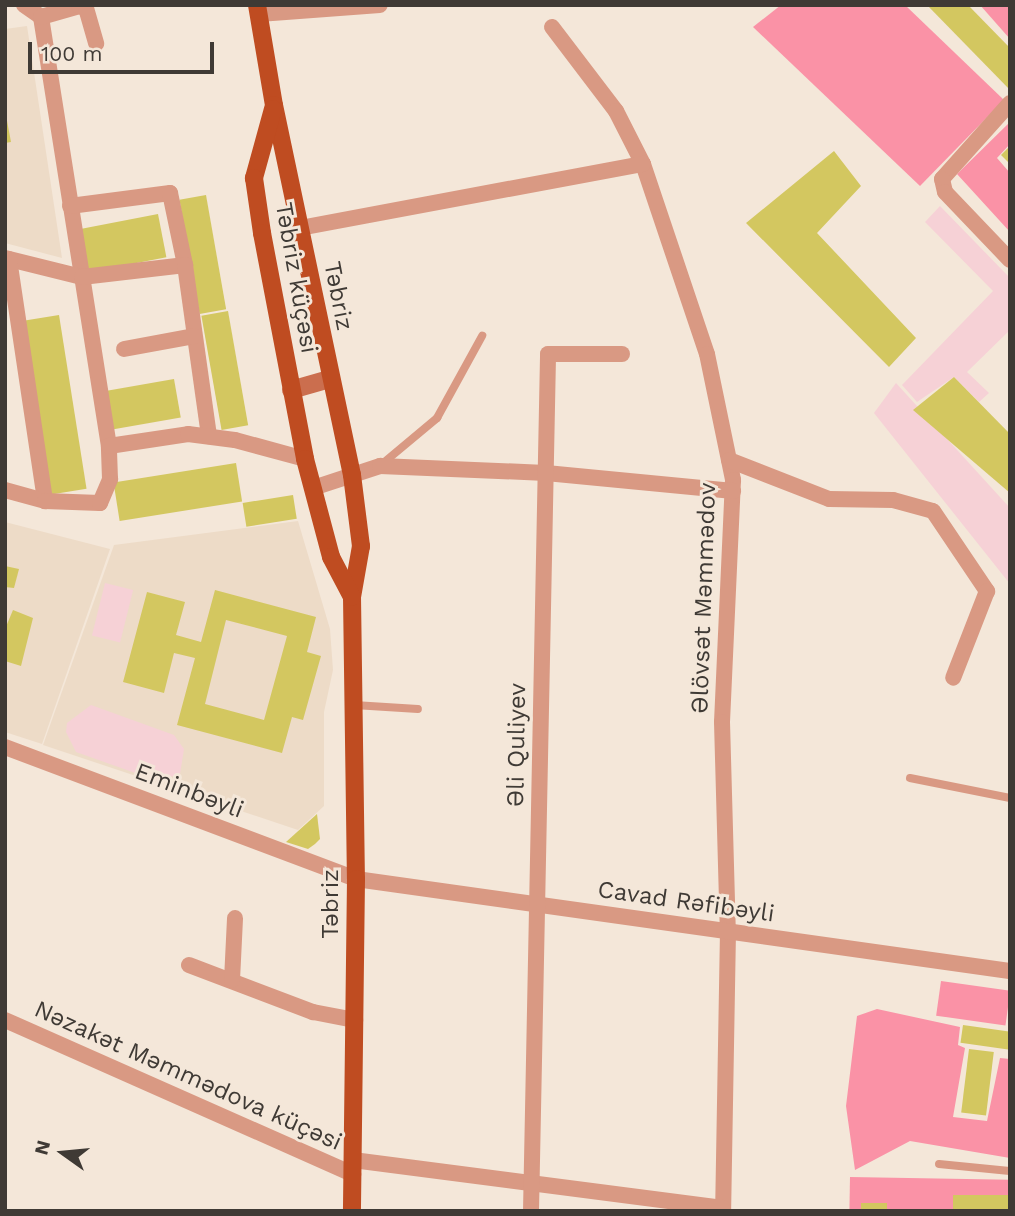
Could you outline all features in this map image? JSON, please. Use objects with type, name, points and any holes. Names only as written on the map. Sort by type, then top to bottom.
[{"type":"main road","name":"Təbriz","points":[[258,9],[274,105],[329,379],[352,475],[361,546],[352,597],[356,878],[352,1211]]},
{"type":"main road","name":"Təbriz küçəsi","points":[[274,105],[254,178],[306,460]]},
{"type":"main road","points":[[291,390],[329,379]]},
{"type":"main road","name":"Təbriz","points":[[306,460],[331,557],[352,597]]},
{"type":"street","points":[[5,490],[45,501],[100,503],[110,479],[108,446],[41,17],[24,5]]},
{"type":"street","points":[[258,9],[380,5]]},
{"type":"street","points":[[41,17],[79,6],[86,8],[96,44]]},
{"type":"street","name":"Əlövsət Məmmədov","points":[[552,27],[616,111],[643,164],[706,354],[729,460],[733,491],[722,722],[729,931],[723,1210]]},
{"type":"street","points":[[1010,103],[942,179],[945,191],[1010,260]]},
{"type":"street","points":[[300,228],[643,164]]},
{"type":"street","points":[[70,206],[170,193],[185,265],[209,436]]},
{"type":"street","points":[[45,501],[7,259],[82,277],[185,265]]},
{"type":"street","points":[[124,349],[194,336]]},
{"type":"street","name":"Əli Quliyev","points":[[531,1211],[548,354],[621,354]]},
{"type":"street","points":[[108,446],[209,436],[306,460]]},
{"type":"street","points":[[729,460],[829,499],[893,500],[933,510],[987,592],[953,678]]},
{"type":"street","points":[[313,488],[380,466],[546,473],[733,491]]},
{"type":"street","name":"Eminbəyli","points":[[5,747],[356,878]]},
{"type":"street","name":"Cavad Rəfibəyli","points":[[356,878],[1010,971]]},
{"type":"street","points":[[232,981],[234,918]]},
{"type":"street","points":[[189,965],[313,1012],[355,1020]]},
{"type":"street","name":"Nəzakət Məmmədova küçəsi","points":[[5,1020],[353,1167],[531,1184],[723,1210]]},
{"type":"lane","points":[[380,466],[437,418],[482,336]]},
{"type":"lane","points":[[354,705],[418,709]]},
{"type":"lane","points":[[911,778],[1010,797]]},
{"type":"lane","points":[[939,1164],[1010,1171]]},
{"type":"shaded area","points":[[781,5],[905,5],[1004,100],[920,186],[753,27]]},
{"type":"shaded area","points":[[980,5],[1010,5],[1010,39]]},
{"type":"shaded area","points":[[27,26],[62,258],[5,243],[5,29]]},
{"type":"shaded area","points":[[1010,122],[1010,144],[997,158],[1010,173],[1010,232],[957,174]]},
{"type":"shaded area","points":[[940,206],[1010,278],[1010,330],[967,372],[989,393],[979,402],[954,377],[917,402],[902,385],[993,291],[925,222]]},
{"type":"shaded area","points":[[896,383],[1010,508],[1010,584],[874,413]]},
{"type":"shaded area","points":[[298,521],[330,629],[333,670],[324,712],[324,806],[298,830],[43,745],[114,545]]},
{"type":"shaded area","points":[[5,522],[110,549],[42,744],[5,732]]},
{"type":"shaded area","points":[[105,583],[133,590],[120,642],[92,635]]},
{"type":"shaded area","points":[[91,705],[174,735],[184,749],[180,774],[158,781],[76,752],[66,732],[67,723]]},
{"type":"shaded area","points":[[941,981],[1010,991],[1005,1025],[936,1016]]},
{"type":"shaded area","points":[[877,1009],[960,1027],[958,1045],[965,1048],[953,1117],[987,1121],[1000,1058],[1010,1059],[1010,1158],[910,1141],[855,1170],[846,1106],[857,1016]]},
{"type":"shaded area","points":[[850,1177],[1010,1180],[1009,1211],[849,1211]]},
{"type":"building","points":[[927,5],[968,5],[1010,48],[1010,90]]},
{"type":"building","points":[[5,110],[11,142],[5,143]]},
{"type":"building","points":[[1010,146],[1010,164],[1001,155]]},
{"type":"building","points":[[834,151],[861,186],[817,233],[916,338],[889,367],[746,223]]},
{"type":"building","points":[[206,195],[226,309],[200,314],[179,200]]},
{"type":"building","points":[[158,214],[166,257],[89,272],[80,229]]},
{"type":"building","points":[[228,311],[248,425],[222,430],[201,316]]},
{"type":"building","points":[[59,315],[87,489],[51,494],[23,321]]},
{"type":"building","points":[[954,377],[1010,434],[1010,493],[913,410]]},
{"type":"building","points":[[174,379],[181,417],[111,430],[104,391]]},
{"type":"building","points":[[236,463],[242,502],[120,521],[114,482]]},
{"type":"building","points":[[293,495],[297,519],[246,527],[243,503]]},
{"type":"building","points":[[5,566],[19,569],[14,588],[5,587]]},
{"type":"building","points":[[215,590],[316,617],[307,652],[321,656],[303,720],[292,717],[282,753],[177,725],[195,658],[174,653],[164,693],[123,682],[147,592],[185,602],[176,635],[201,642]],"holes":[[[226,620],[287,636],[264,720],[205,704]]]},
{"type":"building","points":[[13,610],[33,618],[21,666],[5,661],[5,629]]},
{"type":"building","points":[[317,814],[320,839],[315,844],[308,849],[286,842]]},
{"type":"building","points":[[963,1025],[1010,1032],[1008,1050],[960,1043]]},
{"type":"building","points":[[969,1049],[994,1052],[986,1116],[961,1113]]},
{"type":"building","points":[[953,1195],[1010,1195],[1010,1211],[953,1211]]},
{"type":"building","points":[[861,1203],[887,1203],[887,1211],[861,1211]]}]
